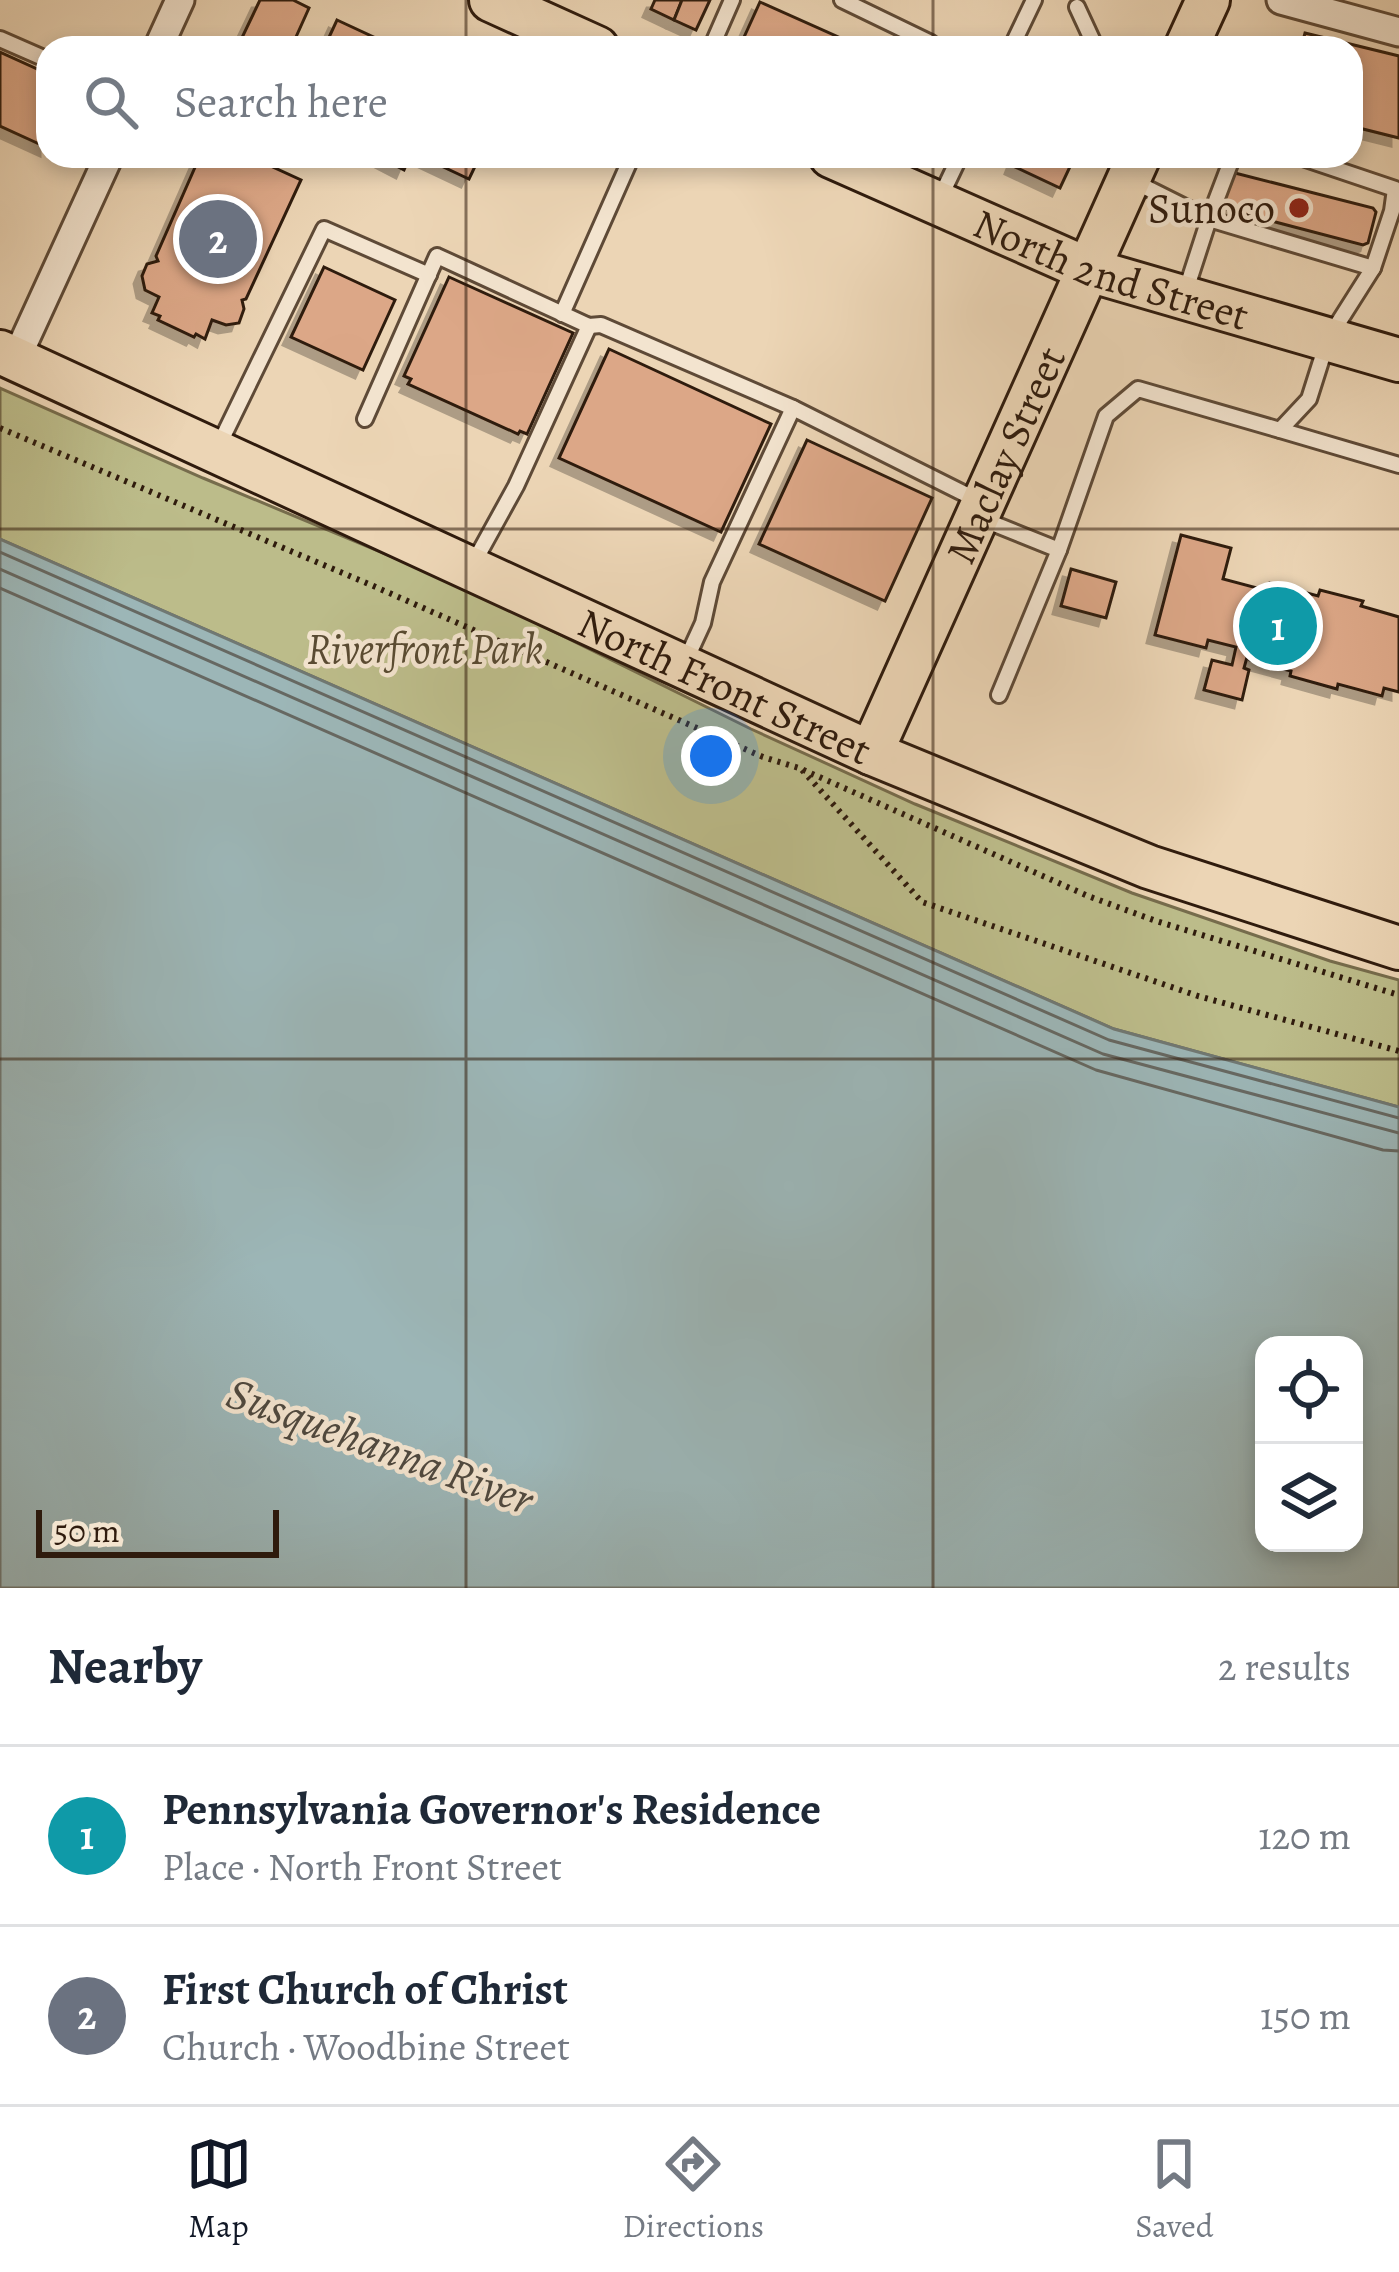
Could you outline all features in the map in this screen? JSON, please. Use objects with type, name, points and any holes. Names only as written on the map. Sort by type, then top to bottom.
[{"type":"main road","points":[[491,0],[570,36]]},
{"type":"main road","points":[[1192,36],[1208,0]]},
{"type":"main road","name":"North 2nd Street","points":[[859,168],[1089,270],[1399,360]]},
{"type":"main road","name":"Maclay Street","points":[[871,753],[1134,168]]},
{"type":"main road","name":"North Front Street","points":[[8,355],[871,753],[1149,867],[1399,948]]},
{"type":"street","points":[[164,36],[180,0]]},
{"type":"street","points":[[1281,0],[1399,32]]},
{"type":"street","points":[[8,355],[103,168]]},
{"type":"lane","points":[[716,36],[732,0]]},
{"type":"lane","points":[[842,0],[917,36]]},
{"type":"lane","points":[[1017,36],[1034,0]]},
{"type":"lane","points":[[1059,0],[1079,4],[1091,36]]},
{"type":"lane","points":[[0,39],[36,55]]},
{"type":"lane","points":[[562,314],[627,168]]},
{"type":"lane","points":[[938,202],[954,168]]},
{"type":"lane","points":[[1134,168],[1209,219],[1373,268]]},
{"type":"lane","points":[[1184,298],[1228,168]]},
{"type":"lane","points":[[1280,430],[1309,399],[1328,339],[1373,268],[1392,211],[1395,189],[1333,168]]},
{"type":"lane","points":[[216,451],[325,229],[429,275]]},
{"type":"lane","points":[[365,419],[437,256],[589,326],[601,326],[793,408],[1059,550]]},
{"type":"lane","points":[[470,568],[516,485],[589,326]]},
{"type":"lane","points":[[999,695],[1059,550],[1106,416],[1138,389],[1399,465]]},
{"type":"lane","points":[[683,666],[703,622],[712,581],[793,408]]},
{"type":"path","points":[[0,428],[763,757],[800,768],[1088,896],[1399,995]]},
{"type":"path","points":[[800,768],[922,902],[1198,996],[1399,1051]]},
{"type":"green space","name":"Riverfront Park","points":[[0,388],[460,585],[915,804],[1132,893],[1399,980],[1399,1107],[1114,1029],[0,539]]},
{"type":"water","name":"Susquehanna River","points":[[0,539],[1114,1029],[1399,1107],[1399,1588],[0,1588]]},
{"type":"building","points":[[260,0],[293,0],[309,8],[296,36],[243,36]]},
{"type":"building","points":[[655,0],[682,0],[674,20],[651,9]]},
{"type":"building","points":[[682,0],[710,0],[696,30],[674,20]]},
{"type":"building","points":[[760,2],[836,36],[745,36]]},
{"type":"building","points":[[337,20],[371,36],[330,36]]},
{"type":"building","points":[[1363,47],[1399,56],[1399,138],[1363,129]]},
{"type":"building","points":[[0,52],[36,68],[36,142],[0,126]]},
{"type":"building","points":[[195,168],[275,168],[301,180],[242,300],[239,323],[212,320],[205,339],[158,320],[160,316],[152,313],[159,297],[145,290],[142,276],[147,264],[158,261],[156,256]]},
{"type":"building","points":[[446,168],[474,168],[469,179]]},
{"type":"building","points":[[1017,168],[1069,168],[1060,188]]},
{"type":"building","name":"Sunoco","points":[[1231,172],[1373,208],[1368,243],[1222,208]]},
{"type":"building","points":[[324,267],[395,300],[363,370],[291,337]]},
{"type":"building","points":[[449,277],[573,333],[527,434],[408,384],[411,379],[404,376]]},
{"type":"building","points":[[609,349],[771,424],[721,532],[559,458]]},
{"type":"building","points":[[807,440],[932,498],[885,601],[759,544]]},
{"type":"building","points":[[1181,535],[1231,548],[1223,579],[1268,591],[1270,583],[1318,596],[1320,590],[1399,617],[1399,692],[1384,688],[1382,696],[1290,676],[1291,671],[1250,660],[1249,650],[1242,700],[1204,690],[1212,660],[1232,665],[1236,647],[1208,640],[1206,648],[1155,635]]},
{"type":"building","points":[[1071,569],[1116,582],[1106,618],[1061,606]]},
{"type":"place","name":"Sunoco","points":[[1299,208]]},
{"type":"place","name":"First Church of Christ","points":[[218,239]]},
{"type":"place","name":"Pennsylvania Governor's Residence","points":[[1278,626]]}]
